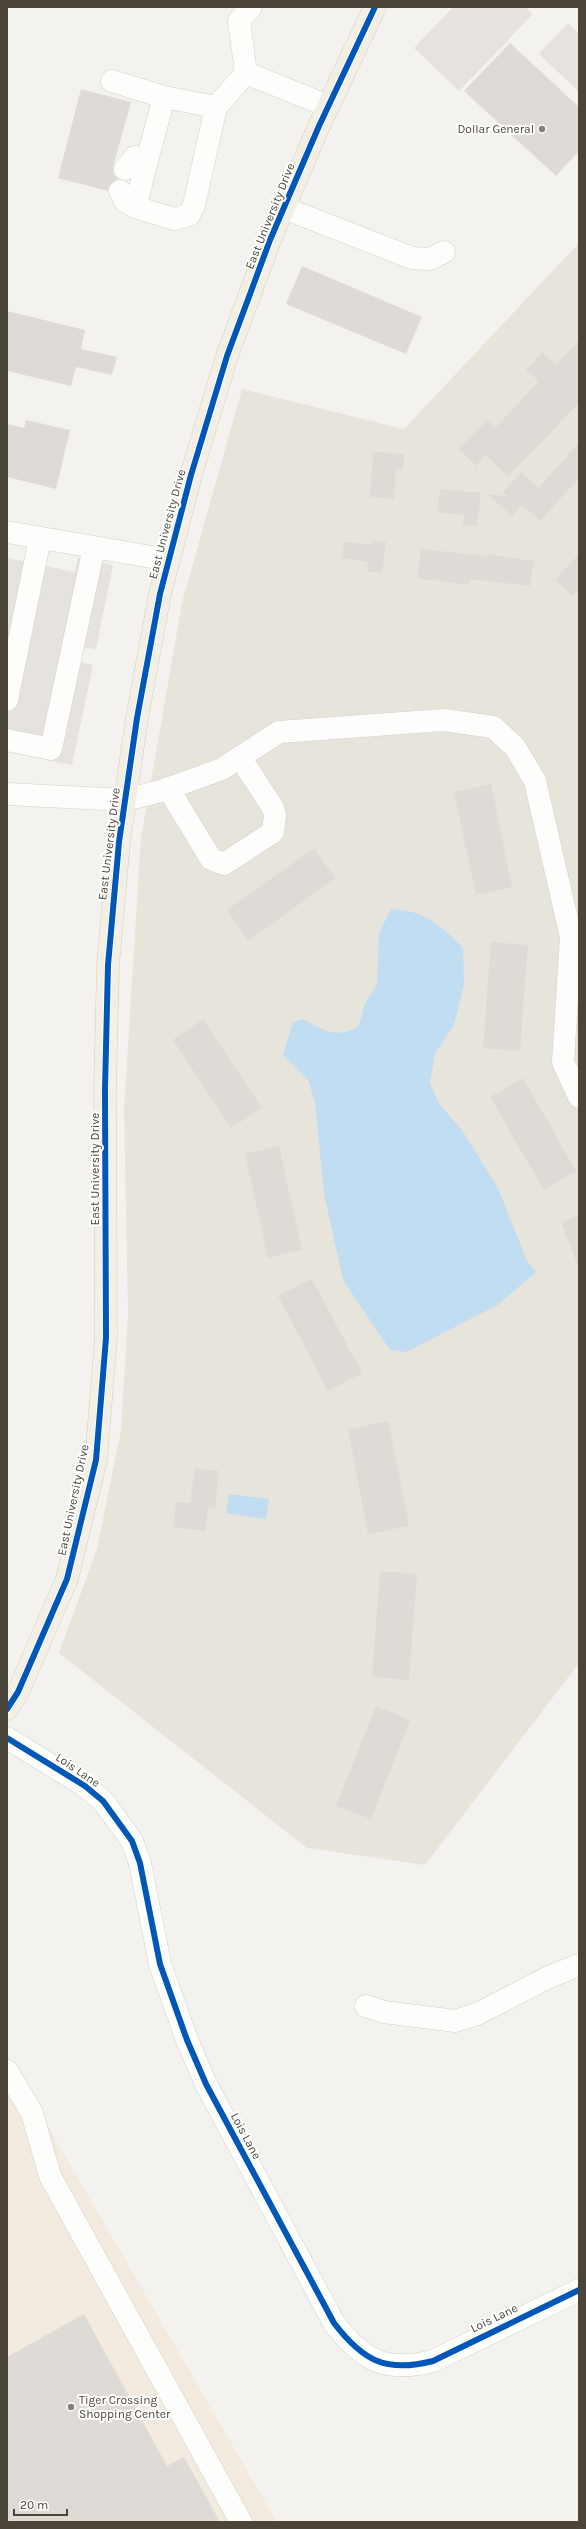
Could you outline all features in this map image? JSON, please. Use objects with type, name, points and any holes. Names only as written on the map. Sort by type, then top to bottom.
[{"type":"main road","name":"East University Drive","points":[[7,1708],[18,1692],[67,1580],[96,1460],[106,1338],[105,1090],[108,965],[119,842],[137,718],[169,560],[191,475],[227,356],[284,208],[328,106],[375,7]]},
{"type":"street","points":[[120,190],[125,201],[135,207],[174,219],[189,214],[194,204],[216,107],[246,73],[239,21],[251,7]]},
{"type":"street","points":[[246,73],[328,106]]},
{"type":"street","points":[[112,81],[164,97],[216,107]]},
{"type":"street","points":[[135,207],[164,97]]},
{"type":"street","points":[[125,169],[136,157],[148,158]]},
{"type":"street","points":[[284,208],[412,258],[430,259],[444,252]]},
{"type":"street","points":[[7,532],[169,560]]},
{"type":"street","points":[[7,700],[40,538]]},
{"type":"street","points":[[7,740],[51,749],[94,547]]},
{"type":"street","points":[[7,794],[125,800],[168,788],[222,769],[279,732],[444,720],[493,727],[515,746],[535,781],[571,937],[563,1062],[579,1097]]},
{"type":"street","points":[[168,788],[211,858],[224,864],[273,832],[275,815],[273,808],[240,757]]},
{"type":"street","name":"Lois Lane","points":[[7,1738],[85,1786],[103,1801],[132,1841],[140,1863],[160,1964],[186,2040],[221,2112],[334,2323],[348,2341],[367,2356],[388,2365],[410,2367],[433,2361],[579,2290]]},
{"type":"street","points":[[366,2006],[384,2012],[456,2021],[476,2014],[549,1977],[579,1965]]},
{"type":"street","points":[[7,2071],[32,2113],[50,2176],[241,2522]]},
{"type":"shaded area","points":[[453,7],[525,7],[533,14],[459,91],[414,48]]},
{"type":"shaded area","points":[[568,23],[579,34],[579,92],[539,54]]},
{"type":"shaded area","points":[[579,243],[579,1663],[425,1865],[307,1848],[59,1653],[97,1549],[121,1431],[128,1313],[124,1110],[141,838],[182,603],[242,389],[404,429]]},
{"type":"shaded area","points":[[7,558],[75,572],[78,558],[113,565],[96,649],[82,647],[79,662],[93,665],[72,765],[7,752]]},
{"type":"shaded area","points":[[7,2055],[277,2522],[7,2522]]},
{"type":"water","points":[[391,909],[414,913],[431,920],[447,932],[463,948],[464,984],[454,1025],[435,1054],[430,1083],[439,1104],[462,1130],[498,1188],[527,1261],[536,1272],[498,1305],[406,1352],[390,1350],[343,1280],[324,1194],[315,1102],[308,1080],[283,1055],[293,1022],[303,1019],[324,1030],[337,1033],[351,1030],[359,1026],[365,1003],[377,985],[379,933]]},
{"type":"water","points":[[229,1494],[269,1499],[266,1519],[226,1513]]},
{"type":"building","name":"Dollar General","points":[[510,43],[579,107],[579,151],[556,176],[464,91]]},
{"type":"building","points":[[81,89],[131,102],[113,167],[113,174],[118,179],[110,184],[108,191],[58,178]]},
{"type":"building","points":[[302,266],[422,317],[406,354],[286,304]]},
{"type":"building","points":[[7,311],[85,330],[81,349],[117,357],[112,375],[76,367],[71,386],[7,371]]},
{"type":"building","points":[[579,340],[579,403],[508,477],[486,455],[476,466],[458,449],[487,420],[495,428],[539,381],[526,370],[542,352],[556,365]]},
{"type":"building","points":[[26,420],[70,430],[56,489],[7,477],[7,424],[24,428]]},
{"type":"building","points":[[579,443],[579,478],[540,521],[522,505],[512,516],[487,494],[507,496],[503,492],[521,472],[538,488]]},
{"type":"building","points":[[373,452],[404,454],[403,470],[396,469],[394,499],[370,497]]},
{"type":"building","points":[[440,489],[481,493],[477,526],[463,525],[464,515],[437,512]]},
{"type":"building","points":[[373,540],[386,542],[382,573],[367,571],[368,562],[342,558],[344,542],[372,545]]},
{"type":"building","points":[[421,549],[485,556],[486,554],[534,561],[530,586],[470,579],[469,585],[417,578]]},
{"type":"building","points":[[579,554],[579,588],[572,596],[555,580]]},
{"type":"building","points":[[491,784],[512,887],[476,895],[454,792]]},
{"type":"building","points":[[314,848],[335,878],[248,941],[227,910]]},
{"type":"building","points":[[491,942],[528,945],[520,1051],[483,1048]]},
{"type":"building","points":[[203,1019],[262,1108],[231,1128],[173,1040]]},
{"type":"building","points":[[523,1078],[576,1171],[544,1190],[490,1097]]},
{"type":"building","points":[[279,1146],[302,1250],[268,1258],[245,1154]]},
{"type":"building","points":[[579,1215],[579,1265],[578,1266],[561,1222]]},
{"type":"building","points":[[312,1279],[362,1373],[328,1391],[278,1296]]},
{"type":"building","points":[[388,1421],[409,1526],[368,1534],[348,1429]]},
{"type":"building","points":[[195,1468],[219,1471],[215,1508],[208,1507],[205,1531],[173,1527],[176,1502],[190,1503]]},
{"type":"building","points":[[380,1571],[417,1574],[409,1680],[372,1677]]},
{"type":"building","points":[[376,1706],[410,1720],[371,1819],[336,1806]]},
{"type":"building","name":"Tiger Crossing Shopping Center","points":[[84,2314],[167,2466],[184,2457],[220,2522],[10,2522],[7,2516],[7,2357]]},
{"type":"cycle path","points":[[7,1709],[18,1692],[67,1579],[96,1460],[106,1338],[105,1089],[108,965],[119,842],[137,718],[160,594],[191,475],[227,356],[270,240],[319,126],[375,7]]},
{"type":"cycle path","points":[[7,1738],[85,1786],[103,1801],[132,1841],[140,1863],[160,1964],[187,2040],[206,2084],[334,2323],[355,2347],[377,2361],[389,2364],[402,2365],[433,2361],[579,2290]]},
{"type":"place","name":"Dollar General","points":[[542,129]]},
{"type":"place","name":"Tiger Crossing Shopping Center","points":[[71,2407]]}]
